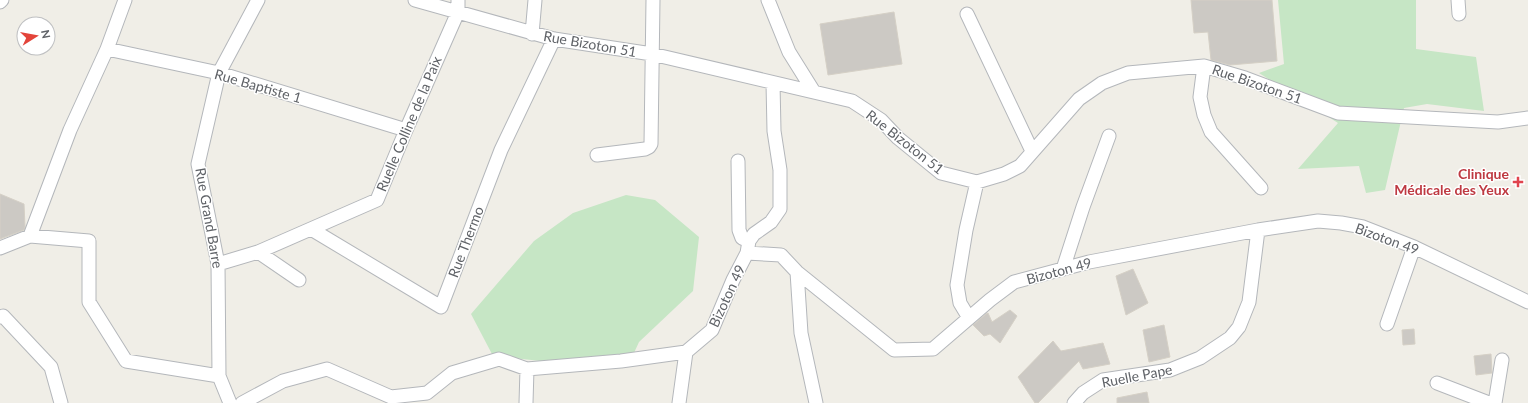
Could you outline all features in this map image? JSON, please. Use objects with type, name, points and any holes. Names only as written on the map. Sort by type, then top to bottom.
[{"type":"street","points":[[30,236],[70,130],[107,49],[125,0]]},
{"type":"street","name":"Rue Grand Barre","points":[[219,376],[218,264],[198,164],[219,74],[258,0]]},
{"type":"street","name":"Rue Bizoton 51","points":[[415,0],[458,6],[532,34],[554,39],[652,54],[852,101],[881,120],[898,138],[941,173],[977,182],[1004,174],[1020,166],[1079,99],[1102,83],[1128,73],[1204,66],[1245,78],[1338,113],[1498,122],[1528,118]]},
{"type":"street","points":[[532,34],[535,0]]},
{"type":"street","points":[[597,154],[645,149],[651,144],[653,0]]},
{"type":"street","points":[[768,0],[790,52],[814,92]]},
{"type":"street","points":[[1458,0],[1459,14]]},
{"type":"street","name":"Ruelle Colline de la Paix","points":[[218,264],[258,252],[377,200],[458,6]]},
{"type":"street","points":[[967,14],[1032,152]]},
{"type":"street","name":"Rue Thermo","points":[[310,229],[441,307],[502,150],[554,39]]},
{"type":"street","name":"Rue Baptiste 1","points":[[107,49],[219,74],[406,130]]},
{"type":"street","points":[[1204,66],[1200,97],[1204,115],[1211,132],[1261,188]]},
{"type":"street","points":[[748,247],[754,234],[771,222],[780,209],[780,170],[774,131],[773,83]]},
{"type":"street","points":[[1063,269],[1108,136]]},
{"type":"street","points":[[738,161],[739,230],[748,247]]},
{"type":"street","points":[[969,318],[960,303],[957,285],[966,230],[977,182]]},
{"type":"street","name":"Bizoton 49","points":[[686,352],[712,330],[732,280],[748,247],[781,255],[797,272],[894,350],[933,349],[990,300],[1014,282],[1089,262],[1258,230],[1318,221],[1363,227],[1414,248],[1528,302]]},
{"type":"street","name":"Ruelle Pape","points":[[1074,403],[1083,393],[1103,380],[1170,370],[1200,358],[1230,338],[1239,327],[1248,302],[1258,230]]},
{"type":"street","points":[[0,248],[30,236],[88,241],[89,302],[126,361],[219,376],[230,403]]},
{"type":"street","points":[[1387,324],[1414,248]]},
{"type":"street","points":[[258,252],[299,280]]},
{"type":"street","points":[[797,272],[801,333],[816,403]]},
{"type":"street","points":[[0,317],[3,316],[51,367],[61,403]]},
{"type":"street","points":[[242,403],[283,381],[327,369],[390,397],[427,393],[452,373],[499,359],[527,370],[621,361],[686,352],[679,403]]},
{"type":"street","points":[[1495,403],[1502,360]]},
{"type":"street","points":[[526,403],[527,370]]},
{"type":"street","points":[[1437,383],[1489,403]]},
{"type":"green space","points":[[1278,0],[1416,0],[1416,49],[1476,57],[1484,111],[1427,104],[1404,108],[1385,190],[1366,193],[1359,166],[1298,169],[1338,123],[1259,73],[1284,64]]},
{"type":"green space","points":[[626,195],[655,200],[699,237],[693,291],[639,342],[628,366],[588,366],[493,356],[471,314],[534,241],[573,213]]},
{"type":"building","points":[[1191,0],[1272,0],[1277,61],[1230,65],[1211,60],[1208,32],[1194,33]]},
{"type":"building","points":[[894,12],[902,64],[828,75],[820,24]]},
{"type":"building","points":[[0,194],[24,204],[25,227],[24,230],[0,239]]},
{"type":"building","points":[[1133,269],[1148,303],[1126,315],[1116,276]]},
{"type":"building","points":[[1010,310],[1017,316],[1000,343],[990,334],[984,336],[973,325],[988,313],[992,322]]},
{"type":"building","points":[[1164,325],[1170,357],[1149,362],[1143,330]]},
{"type":"building","points":[[1414,329],[1415,344],[1403,345],[1402,330]]},
{"type":"building","points":[[1053,341],[1061,351],[1103,343],[1110,364],[1083,369],[1079,361],[1038,403],[1035,403],[1018,377]]},
{"type":"building","points":[[1491,354],[1492,373],[1476,375],[1474,356]]},
{"type":"building","points":[[1147,392],[1149,403],[1117,403],[1117,398]]},
{"type":"place","name":"Clinique Médicale des Yeux","points":[[1518,182]]}]
